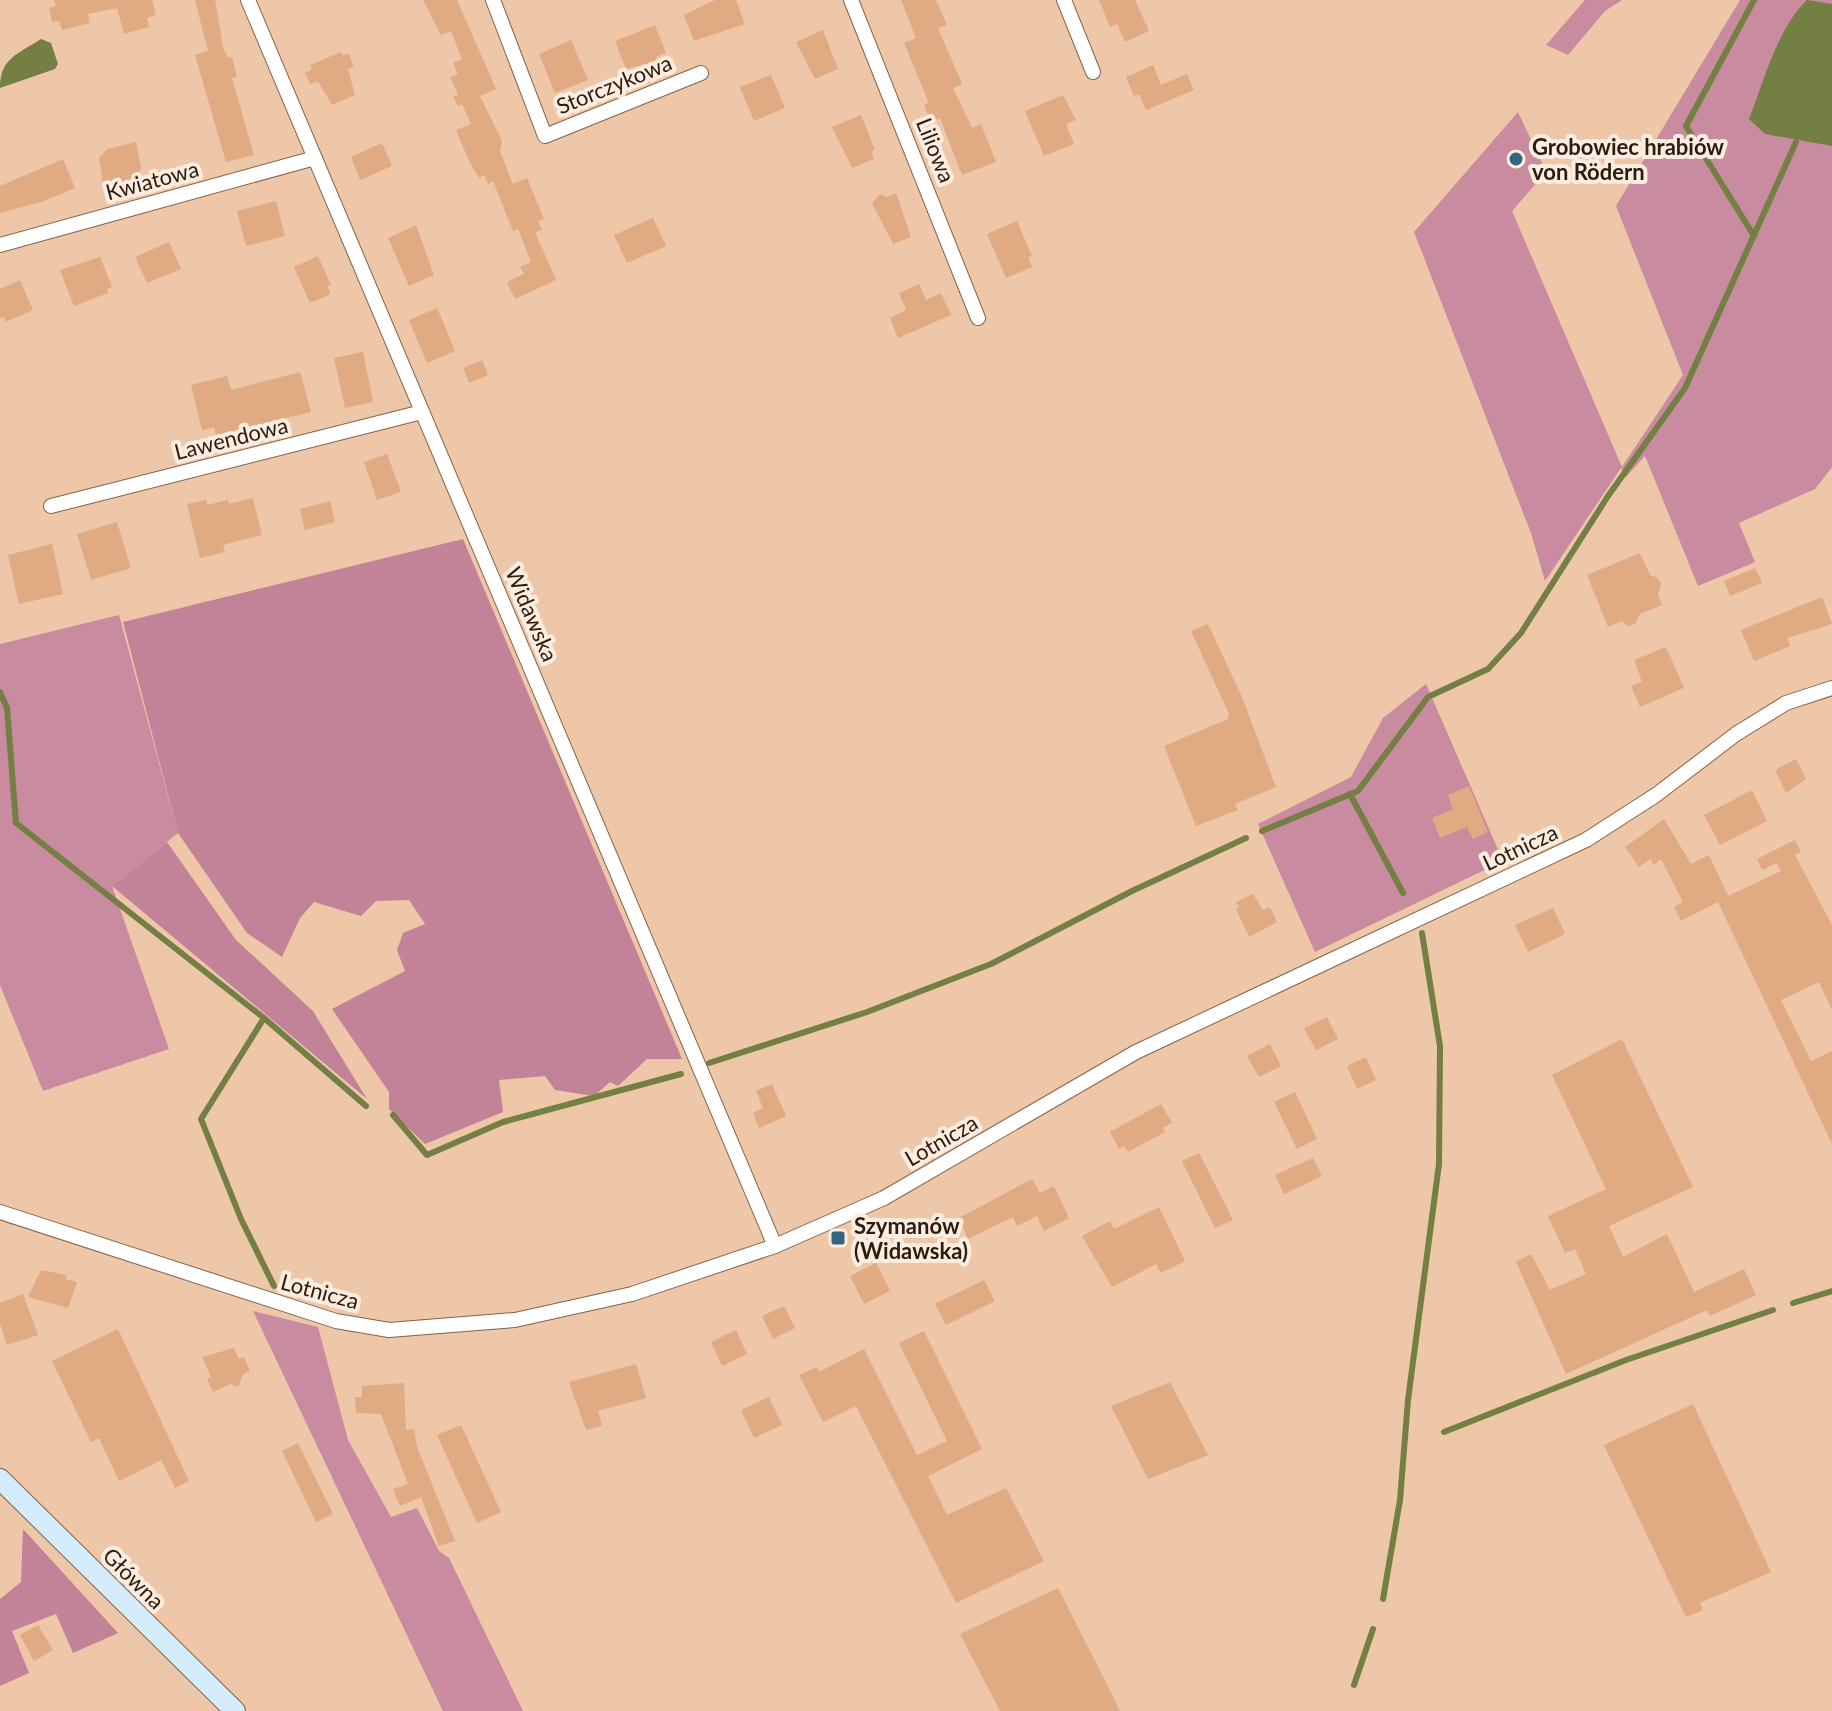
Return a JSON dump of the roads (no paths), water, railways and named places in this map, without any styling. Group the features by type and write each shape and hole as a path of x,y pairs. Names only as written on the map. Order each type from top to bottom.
{"main road":[{"name":"Główna","path":"0,1479 235,1711"}],"street":[{"name":"Widawska","path":"248,0 775,1246"},
{"name":"Storczykowa","path":"493,0 545,136 701,73"},
{"name":"Liliowa","path":"851,0 978,318"},
{"path":"1064,0 1093,72"},
{"name":"Kwiatowa","path":"0,245 315,158"},
{"name":"Lawendowa","path":"51,506 422,412"},
{"name":"Lotnicza","path":"0,1212 336,1321 389,1330 515,1320 632,1294 775,1246 884,1198 1136,1052 1586,840 1656,795 1736,734 1786,703 1832,688"}],"waterway":[{"path":"1754,0 1686,126 1754,236"},
{"path":"1262,831 1358,791 1428,697 1488,669 1521,633 1608,496 1685,388 1796,142"},
{"path":"0,692 7,708 16,823 264,1018 366,1106"},
{"path":"1350,794 1403,893"},
{"path":"709,1063 867,1012 991,964 1132,891 1246,838"},
{"path":"1383,1599 1400,1500 1408,1400 1439,1164 1440,1046 1422,933"},
{"path":"264,1018 201,1119 241,1219 274,1286"},
{"path":"393,1115 427,1155 503,1122 681,1074"},
{"path":"1793,1303 1832,1291"},
{"path":"1444,1432 1626,1360 1773,1310"},
{"path":"1354,1685 1373,1629"}],"place":[{"name":"Grobowiec hrabiów von Rödern","path":"1516,159"},
{"name":"Szymanów (Widawska)","path":"838,1238"}]}
